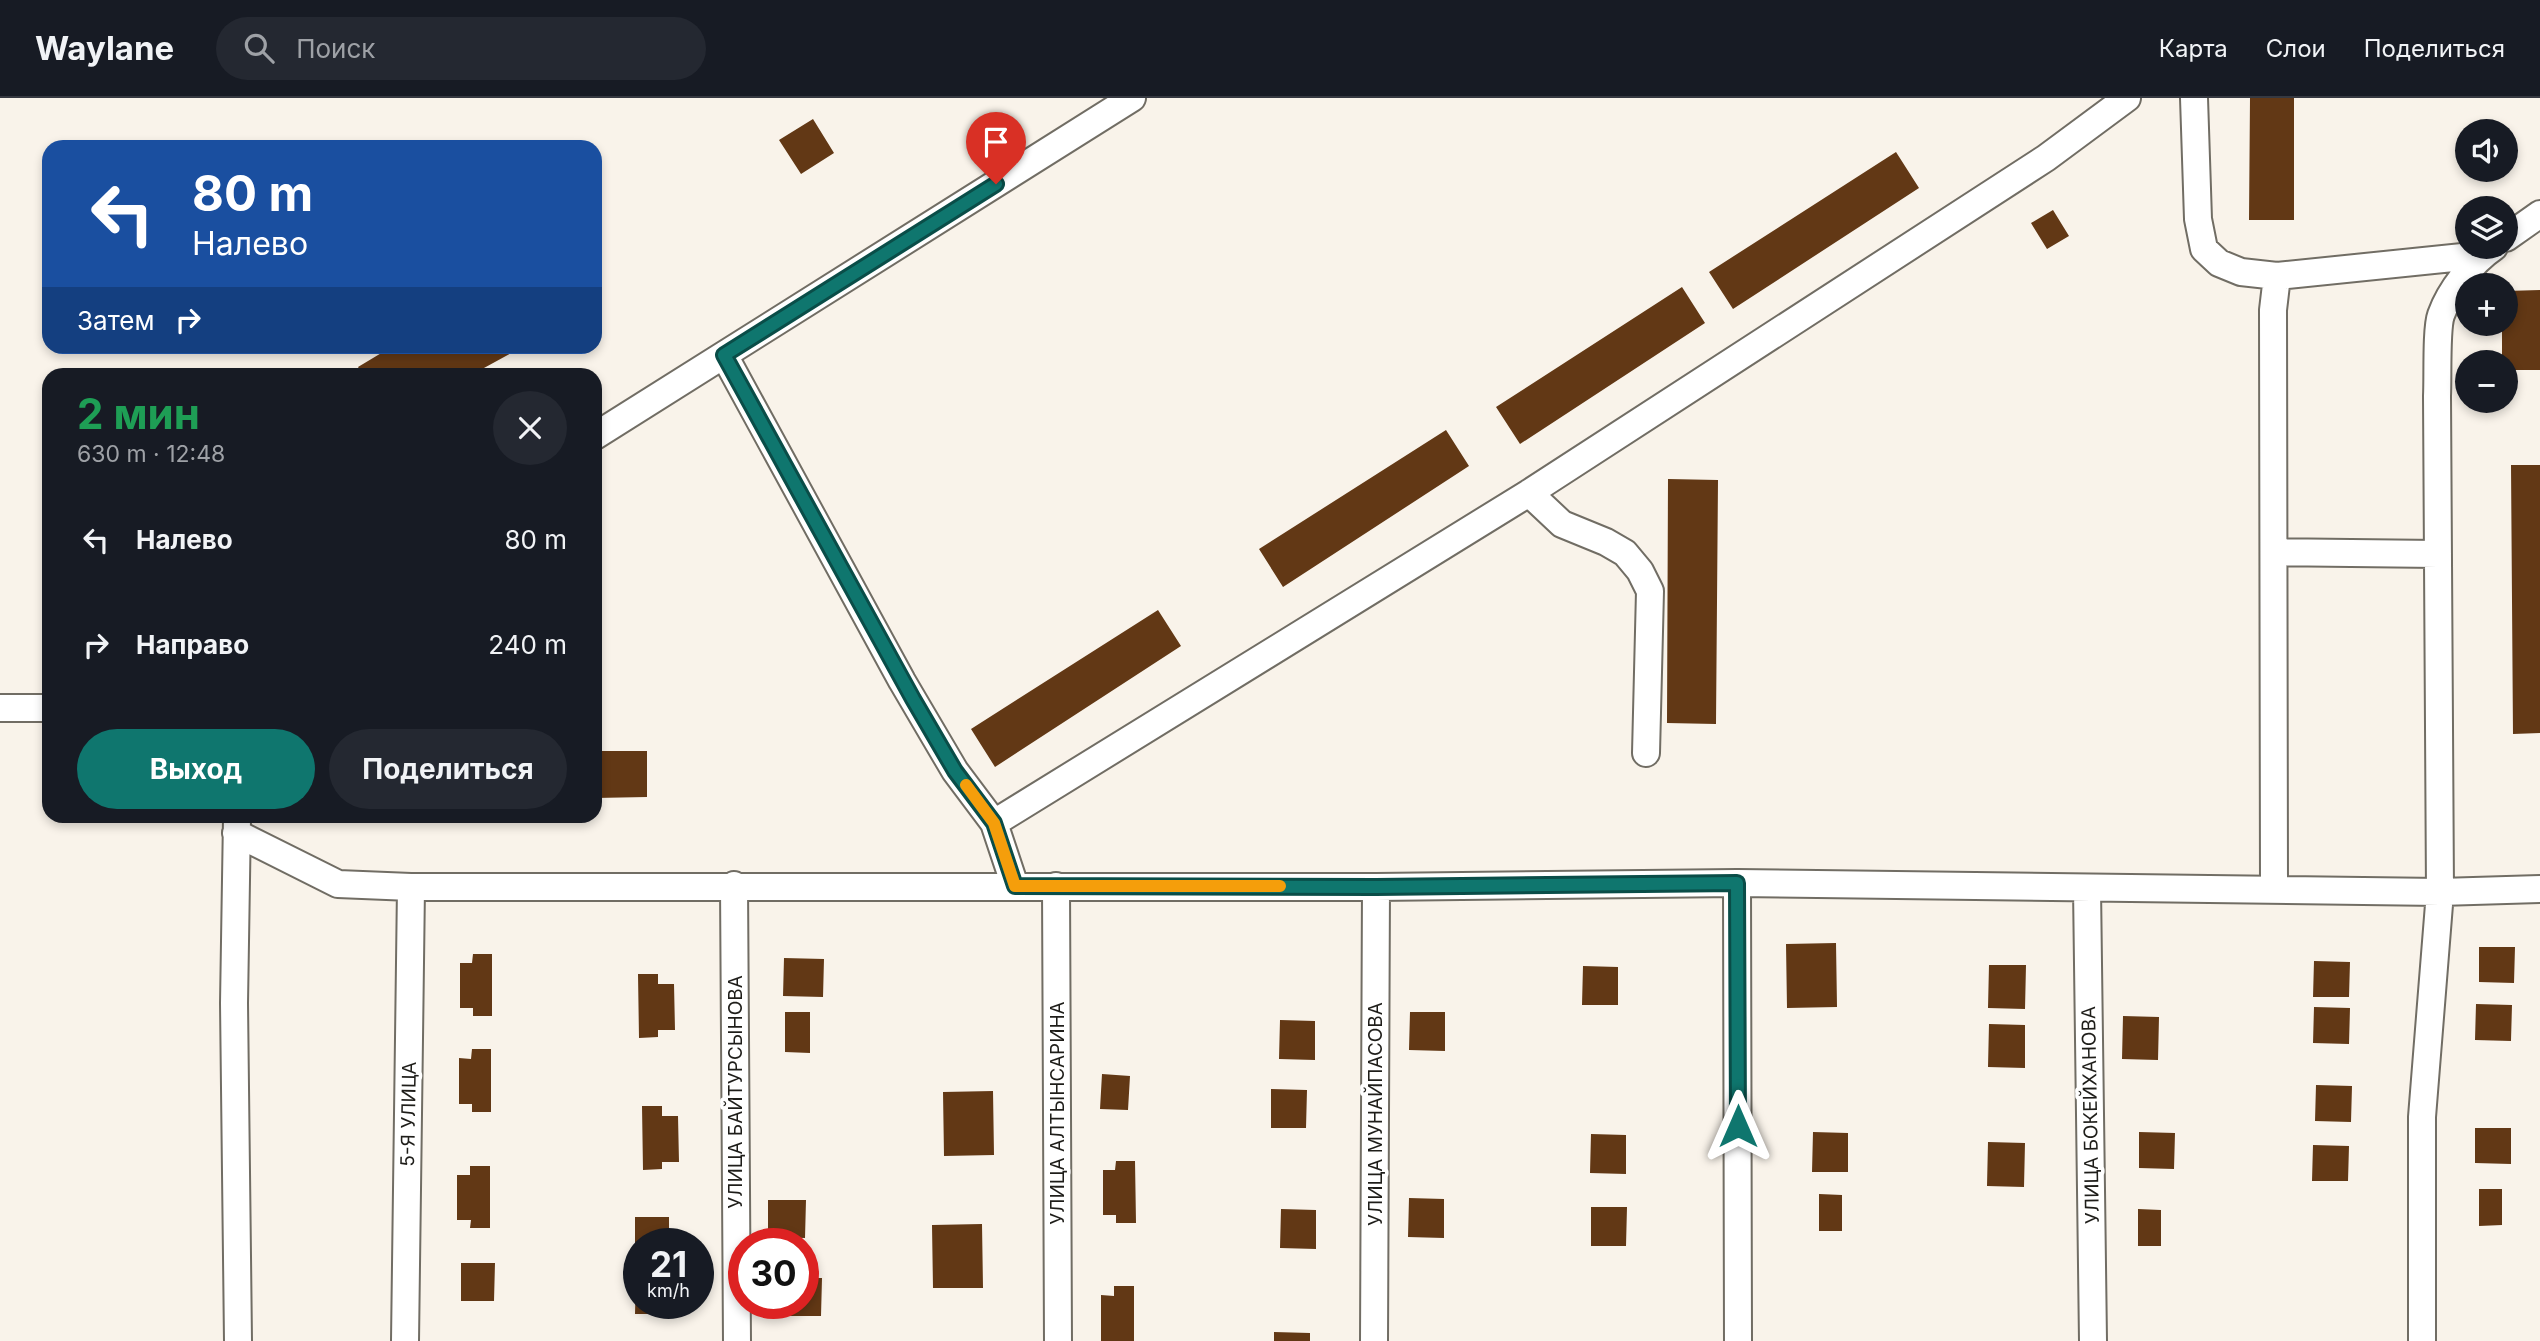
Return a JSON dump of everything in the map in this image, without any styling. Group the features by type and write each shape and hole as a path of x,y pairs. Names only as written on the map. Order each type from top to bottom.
{"street":[{"path":"602,432 1132,98"},
{"path":"994,823 1529,493 2046,158 2127,98"},
{"path":"2194,98 2198,219 2204,249 2219,263 2241,272 2277,276 2455,255"},
{"path":"2518,230 2540,214"},
{"path":"2422,1341 2422,1117 2440,892 2437,396 2440,316 2454,289 2481,259"},
{"path":"2274,890 2273,310 2277,276"},
{"path":"724,355 909,692 955,771 994,823 1015,886"},
{"path":"1529,493 1562,524 1625,553 1640,571 1650,591 1646,753"},
{"path":"2274,552 2438,554"},
{"path":"0,708 42,708"},
{"path":"238,1341 234,1003 237,824 338,884 411,887 1376,887 1737,883 2440,892 2540,889"},
{"path":"1737,883 1738,1341"},
{"name":"УЛИЦА БАЙТУРСЫНОВА","path":"734,885 737,1341"},
{"name":"УЛИЦА АЛТЫНСАРИНА","path":"1056,886 1058,1341"},
{"name":"5-Я УЛИЦА","path":"405,1341 411,887"},
{"name":"УЛИЦА МУНАЙПАСОВА","path":"1374,1341 1376,887"},
{"name":"УЛИЦА БОКЕЙХАНОВА","path":"2087,888 2093,1341"}],"building":[{"path":"2250,98 2294,98 2294,220 2249,220"},
{"path":"813,119 834,153 801,174 779,140"},
{"path":"1896,152 1919,188 1733,309 1709,272"},
{"path":"2053,210 2069,236 2047,249 2031,223"},
{"path":"1682,287 1705,323 1520,444 1496,407"},
{"path":"2540,290 2540,370 2518,370 2518,350 2502,350 2502,336 2518,336 2518,291"},
{"path":"380,354 509,354 484,368 358,367"},
{"path":"1446,430 1469,466 1283,587 1259,549"},
{"path":"2511,465 2540,465 2540,733 2513,734"},
{"path":"1668,479 1718,480 1716,724 1667,723"},
{"path":"1158,610 1181,646 995,767 971,729"},
{"path":"602,751 647,751 647,797 602,798"},
{"path":"1836,943 1837,1007 1787,1008 1786,944"},
{"path":"2479,947 2515,947 2514,983 2479,982"},
{"path":"473,954 492,954 492,1016 473,1016 473,1008 460,1008 460,963 472,963"},
{"path":"784,958 824,959 823,997 783,996"},
{"path":"2314,961 2350,962 2349,997 2313,997"},
{"path":"1989,965 2026,965 2025,1009 1988,1008"},
{"path":"1583,966 1618,967 1618,1005 1582,1005"},
{"path":"638,974 658,974 658,984 674,984 675,1030 658,1030 658,1037 639,1038"},
{"path":"2476,1004 2512,1005 2511,1041 2475,1040"},
{"path":"2314,1007 2350,1008 2349,1044 2313,1043"},
{"path":"785,1012 810,1012 810,1053 785,1052"},
{"path":"1410,1012 1445,1012 1445,1051 1409,1050"},
{"path":"2123,1016 2159,1017 2158,1060 2122,1059"},
{"path":"1280,1020 1315,1021 1315,1060 1279,1059"},
{"path":"1989,1024 2025,1025 2025,1068 1988,1067"},
{"path":"472,1049 491,1049 491,1112 472,1112 472,1104 459,1104 459,1058 471,1059"},
{"path":"1102,1074 1130,1076 1128,1110 1100,1109"},
{"path":"2316,1085 2352,1086 2351,1122 2315,1121"},
{"path":"1271,1089 1307,1090 1306,1128 1271,1128"},
{"path":"993,1091 994,1155 944,1156 943,1092"},
{"path":"642,1106 662,1106 662,1116 678,1116 679,1162 662,1162 662,1169 643,1170"},
{"path":"2475,1128 2511,1128 2511,1164 2475,1163"},
{"path":"1813,1132 1848,1133 1848,1172 1812,1172"},
{"path":"2139,1132 2175,1133 2174,1169 2139,1168"},
{"path":"1591,1134 1626,1135 1626,1174 1590,1173"},
{"path":"1988,1142 2025,1143 2024,1187 1987,1186"},
{"path":"2313,1145 2349,1146 2348,1181 2312,1181"},
{"path":"1116,1161 1135,1161 1136,1223 1116,1223 1116,1215 1103,1215 1103,1170 1115,1170"},
{"path":"470,1166 490,1166 490,1228 470,1228 471,1220 457,1220 457,1175 470,1175"},
{"path":"2479,1189 2502,1189 2502,1225 2479,1226"},
{"path":"1819,1194 1842,1195 1842,1231 1819,1231"},
{"path":"1409,1198 1444,1199 1444,1238 1408,1237"},
{"path":"768,1200 806,1200 805,1228 768,1228"},
{"path":"1591,1207 1627,1207 1626,1246 1591,1246"},
{"path":"1281,1209 1316,1210 1316,1249 1280,1248"},
{"path":"2138,1209 2161,1210 2161,1246 2138,1246"},
{"path":"635,1217 669,1217 669,1228 635,1228"},
{"path":"982,1224 983,1288 933,1288 932,1225"},
{"path":"461,1263 495,1263 494,1301 461,1301"},
{"path":"819,1278 822,1278 819,1316"},
{"path":"1114,1286 1134,1286 1134,1341 1101,1341 1101,1295 1114,1296"},
{"path":"1274,1332 1310,1333 1310,1341 1274,1341"}],"slow traffic":[{"path":"966,785 994,823 1015,886 1280,886"}],"route":[{"path":"996,184 724,355 913,699 955,771 994,823 1015,886 1376,887 1737,883 1738,1126"}]}
